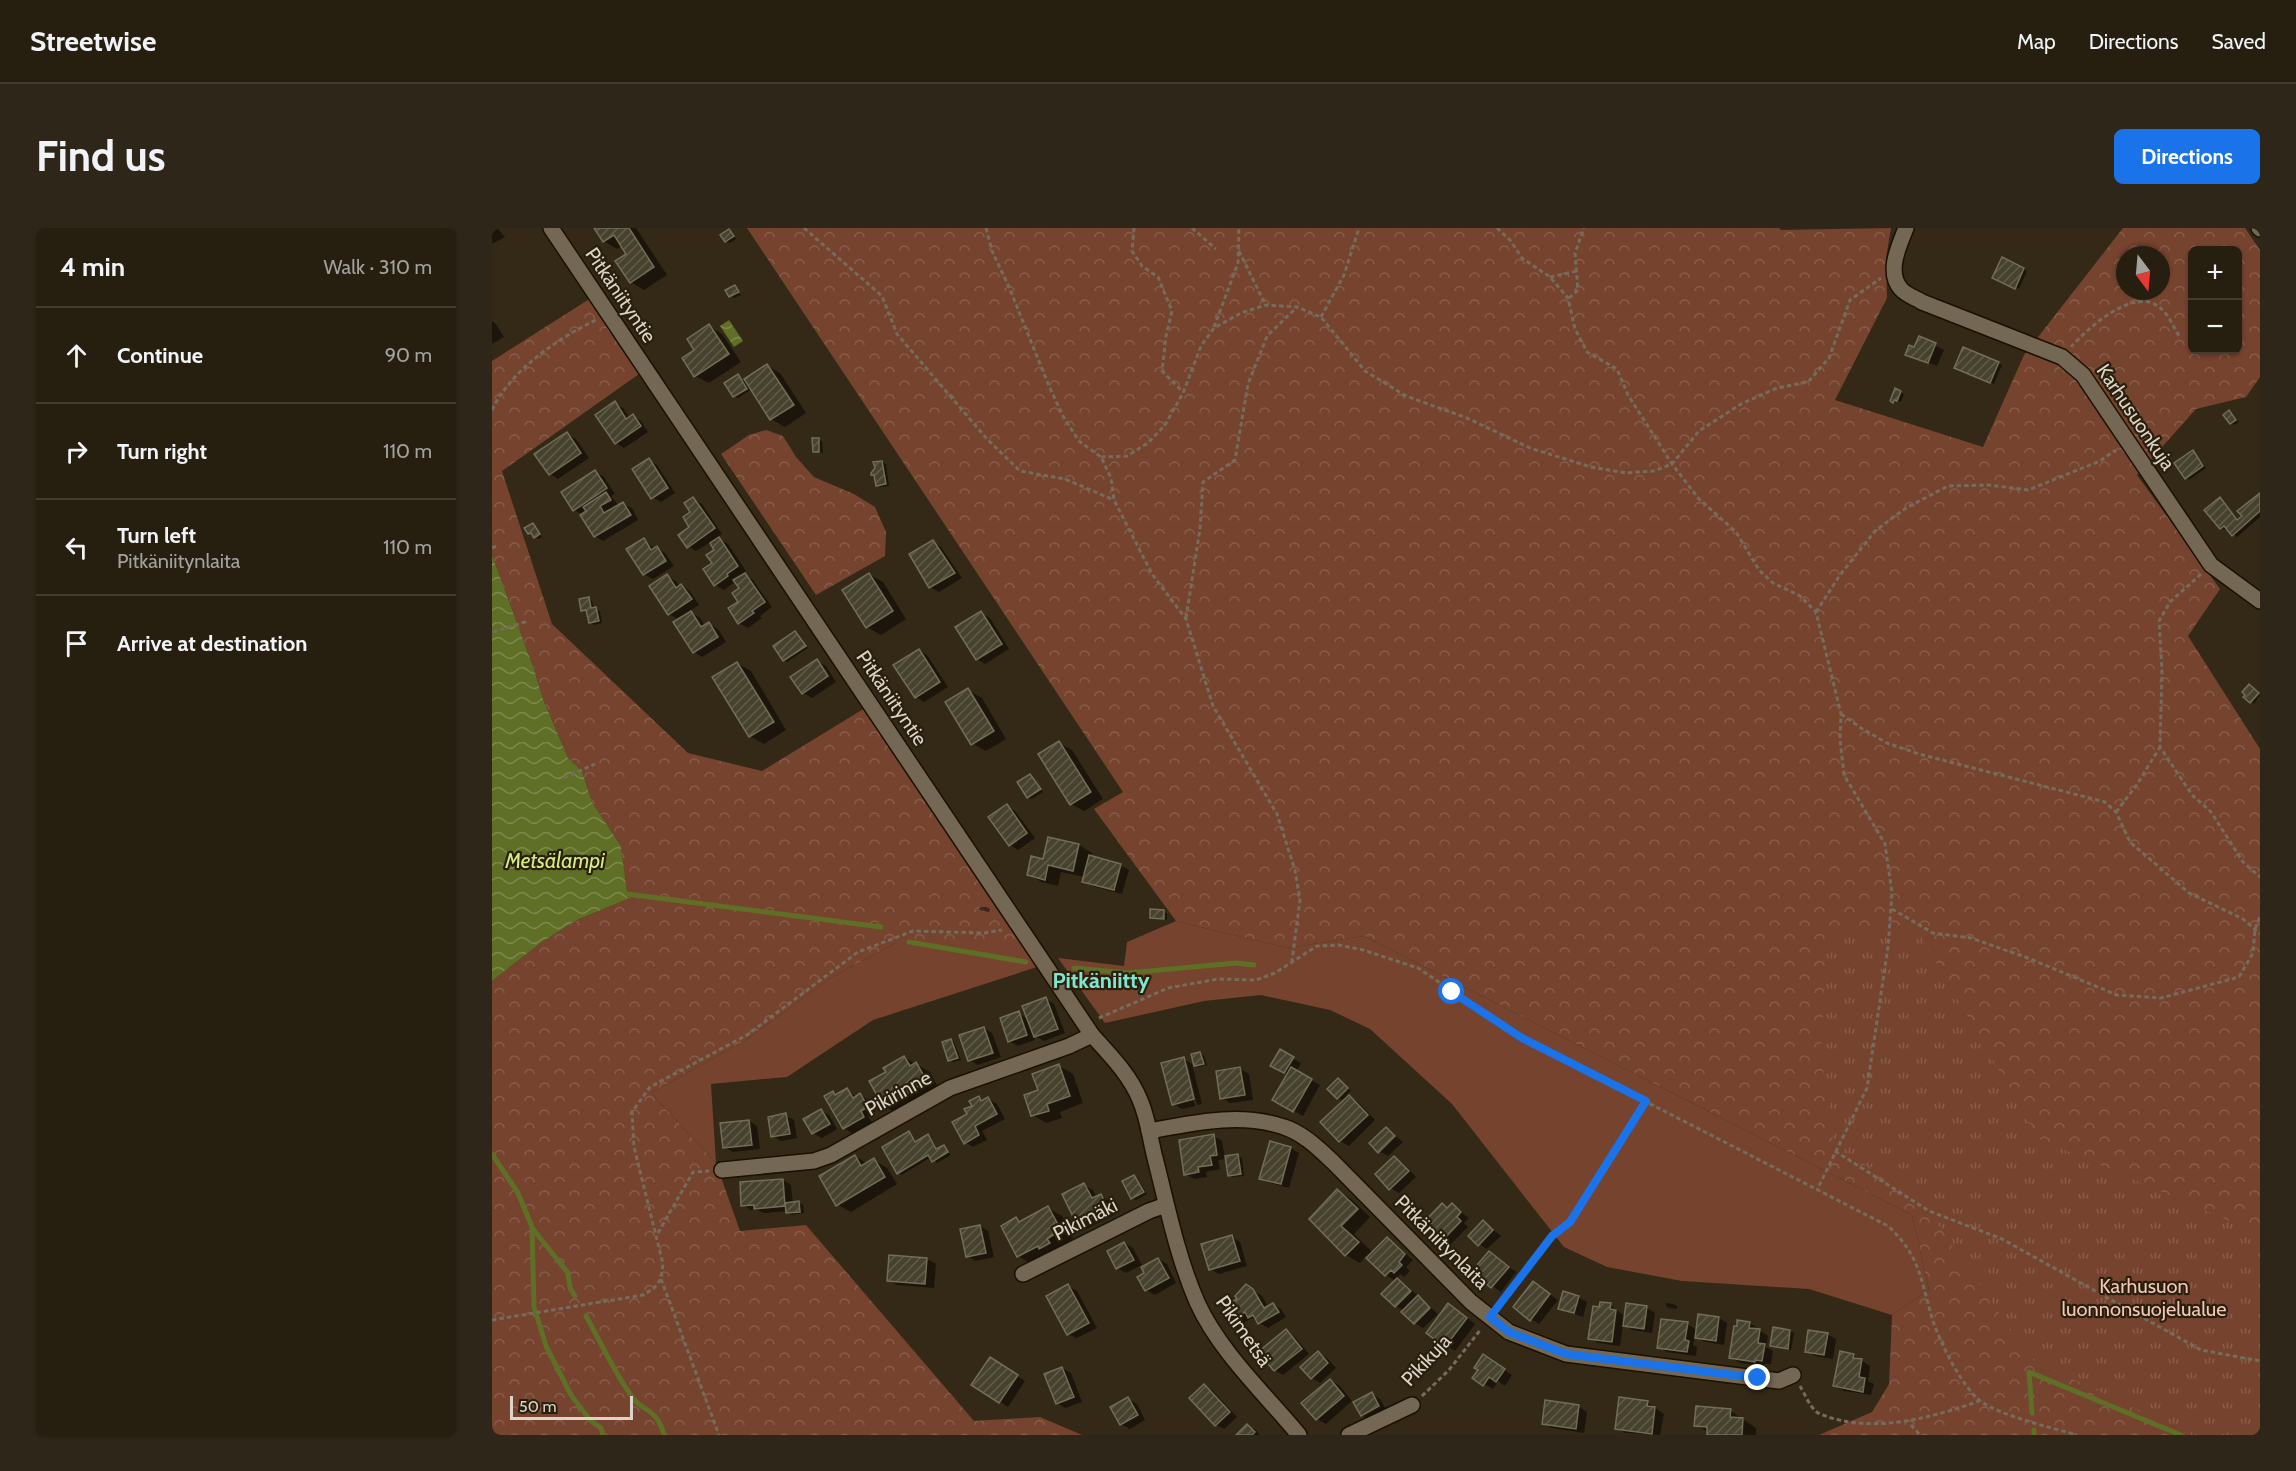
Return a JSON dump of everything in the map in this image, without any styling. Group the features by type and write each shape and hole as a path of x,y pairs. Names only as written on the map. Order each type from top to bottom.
{"street":[{"name":"Pitkäniityntie","path":"551,228 1017,924 1130,1080 1141,1101 1166,1205"},
{"path":"1895,271 1894,260 1906,228"},
{"name":"Karhusuonkuja","path":"1895,271 1896,280 1902,291 1922,302 2062,357 2083,375 2211,565 2260,601"},
{"name":"Pikirinne","path":"722,1170 814,1161 831,1155 950,1088 1069,1046 1096,1031"},
{"name":"Pitkäniitynlaita","path":"1149,1131 1219,1120 1256,1120 1286,1127 1310,1142 1333,1162 1471,1302 1509,1332 1566,1354 1779,1381 1793,1375"},
{"name":"Pikimäki","path":"1023,1274 1134,1218 1166,1205"},
{"name":"Pikimetsä","path":"1166,1205 1188,1278 1198,1303 1212,1328 1299,1435"},
{"name":"Pikikuja","path":"1349,1435 1412,1405"}],"path":[{"path":"804,228 882,296 897,334 987,439 1020,471 1065,479 1114,500"},
{"path":"986,228 992,251 1010,287 1048,386 1079,441 1101,457 1111,478 1114,500 1152,574 1186,619 1214,706 1276,814 1295,870 1300,900 1292,961"},
{"path":"1134,228 1132,251 1142,266 1158,277 1172,311 1166,336 1162,371 1183,393"},
{"path":"1192,228 1216,249"},
{"path":"1101,457 1126,456 1148,443 1165,425 1183,393 1201,346 1214,328 1238,263 1239,228"},
{"path":"1321,317 1344,275 1359,228"},
{"path":"1497,228 1510,240 1522,258 1550,277 1568,298 1575,329 1587,352 1617,369 1628,395 1672,464 1698,499 1736,532 1759,570 1773,584 1800,596 1816,612 1840,714 1844,775 1885,844 1892,893 1888,947 1866,1088 1817,1190"},
{"path":"1568,298 1578,290 1575,253 1584,228"},
{"path":"1238,249 1266,305"},
{"path":"1550,277 1577,271"},
{"path":"1214,328 1241,313 1266,305 1297,307 1321,317 1365,371 1406,396 1467,418 1530,448 1591,467 1626,472 1654,471 1672,464 1699,431 1741,404 1777,388 1808,382 1830,358 1850,300 1895,271"},
{"path":"2062,357 2089,329 2122,306 2138,301 2156,304 2165,313 2179,336"},
{"path":"1186,619 1200,529 1203,482 1235,460 1248,384 1267,336 1297,307"},
{"path":"492,410 497,399 522,369 578,329 609,314"},
{"path":"1816,612 1840,575 1875,531 1906,508 1948,486 1989,485 2028,490 2100,461 2128,442"},
{"path":"492,548 499,545"},
{"path":"2116,812 2136,786 2160,747 2162,670 2159,621 2170,602 2211,565"},
{"path":"494,632 528,621"},
{"path":"1840,714 1887,743 1919,754 2105,802 2116,812 2130,842 2189,893 2243,920 2260,934"},
{"path":"2160,747 2192,795 2211,812 2243,862 2260,877"},
{"path":"564,778 595,764"},
{"path":"1891,908 1933,933 1971,938 2028,958 2116,995 2161,998 2239,977 2253,953 2254,930 2260,916"},
{"path":"492,1320 644,1294 654,1288 660,1279 663,1264 634,1147 632,1112 650,1087 747,1035 858,952 913,931 984,933 1010,928 1017,924"},
{"path":"1096,1031 1095,1020 1168,988 1218,978 1256,980 1275,973 1317,946 1339,945 1363,950 1418,968 1522,1038 1888,1226 1913,1254 1935,1324 1967,1387 1979,1401 1999,1411 2077,1435"},
{"name":"Pikikuja","path":"1412,1405 1434,1387 1449,1370 1552,1236 1570,1222 1646,1101"},
{"path":"1836,1151 1929,1212 2002,1239 2201,1350 2260,1361"},
{"path":"657,1235 693,1172 722,1170"},
{"path":"660,1279 719,1435"},
{"path":"1793,1375 1816,1413 1848,1427 1868,1429"},
{"path":"1889,1428 1911,1425 1979,1401"},
{"path":"1911,1425 1920,1435"}],"green space":[{"path":"747,228 1779,228 1781,230 1891,228 1886,258 1887,298 1835,400 1983,447 2024,355 2123,228 2245,228 2260,250 2260,377 2246,397 2196,409 2137,475 2220,589 2188,636 2260,749 2260,1435 1819,1435 1872,1412 1889,1384 1892,1315 1929,1290 1912,1215 1364,936 1287,948 1176,921 1094,809 1123,792"},
{"path":"591,298 639,374 502,471 552,624 688,753 762,771 865,708 1021,943 896,943 832,977 746,1040 651,1093 716,1163 740,1231 806,1225 974,1421 1040,1417 1082,1435 492,1435 492,981 542,942 577,920 628,899 621,846 592,802 582,771 568,758 543,699 492,555 492,361"},
{"path":"766,430 783,436 796,457 814,477 854,494 875,507 886,532 885,556 816,595 721,454 749,435"},
{"path":"1176,921 1287,948 1364,936 1912,1215 1929,1290 1892,1315 1809,1289 1682,1281 1607,1267 1564,1247 1452,1104 1370,1029 1330,1010 1261,995 1204,1001 1105,1023 1058,958 1124,966 1127,942"},
{"name":"Karhusuon luonnonsuojelualue","path":"1890,929 1920,935 2039,1139 2260,1234 2260,1435 2191,1435 2031,1359 1910,1184 1835,1151 1821,1055 1827,931"},
{"path":"896,943 1021,943 1037,967 873,1020 787,1077 711,1084 716,1163 651,1093 746,1040 832,977"}],"water":[{"path":"729,320 743,341 734,347 720,326"},
{"name":"Metsälampi","path":"492,555 543,699 568,758 582,771 592,802 621,846 628,899 577,920 542,942 492,981"}],"building":[{"path":"594,228 629,228 654,267 630,283 615,261 626,254 614,235 603,242"},
{"path":"729,229 734,236 725,242 720,235"},
{"path":"2002,257 2024,268 2015,289 1992,278"},
{"path":"735,285 739,292 729,297 725,290"},
{"path":"709,324 729,354 694,377 682,358 694,350 687,339"},
{"path":"1919,336 1936,343 1928,363 1905,355 1909,345 1914,347"},
{"path":"1963,347 1999,362 1990,383 1954,368"},
{"path":"767,364 794,405 770,420 744,379"},
{"path":"738,374 747,389 733,397 724,383"},
{"path":"1895,388 1901,391 1897,401 1894,400 1893,403 1890,401"},
{"path":"615,401 626,419 633,414 641,426 615,444 595,415"},
{"path":"2229,410 2236,420 2230,424 2223,415"},
{"path":"567,432 581,453 549,475 534,454"},
{"path":"812,438 819,438 819,452 813,452"},
{"path":"2193,450 2203,466 2185,479 2174,463"},
{"path":"649,458 668,488 651,499 632,469"},
{"path":"882,461 886,484 876,486 874,475 871,475 875,468 873,462"},
{"path":"595,470 607,488 573,511 561,492"},
{"path":"606,492 611,500 600,506 604,513 623,502 631,515 594,537 580,515 586,511 583,507"},
{"path":"2260,493 2260,511 2232,536 2224,526 2220,529 2204,510 2220,497 2237,520 2242,516 2237,511"},
{"path":"693,497 715,528 687,548 678,535 689,527 683,517 690,512 684,503"},
{"path":"533,523 540,534 534,538 524,528"},
{"path":"719,537 738,566 714,586 703,569 712,563 706,555 714,550 710,543"},
{"path":"644,538 651,550 657,546 666,561 643,575 626,549"},
{"path":"933,540 955,573 929,588 909,554"},
{"path":"745,573 765,602 738,624 728,608 738,602 732,593 739,588 733,580"},
{"path":"869,573 893,611 866,628 842,590"},
{"path":"667,574 676,588 681,584 692,599 668,615 649,586"},
{"path":"589,597 591,608 596,607 599,621 589,623 586,610 581,611 579,599"},
{"path":"691,611 701,627 709,622 718,637 693,653 673,622"},
{"path":"981,611 1002,644 976,660 955,627"},
{"path":"795,631 806,646 783,661 773,646"},
{"path":"919,649 940,682 915,698 893,665"},
{"path":"817,659 828,676 802,694 790,677"},
{"path":"737,662 774,722 749,737 712,677"},
{"path":"2249,684 2259,693 2250,703 2243,697 2245,695 2242,692"},
{"path":"968,688 994,731 971,745 945,702"},
{"path":"1059,741 1091,792 1070,805 1038,754"},
{"path":"1030,774 1041,789 1027,798 1017,782"},
{"path":"1007,804 1027,833 1009,846 988,817"},
{"path":"1048,837 1079,844 1073,871 1048,865 1045,880 1027,875 1031,856 1043,859"},
{"path":"1089,855 1121,864 1114,890 1082,882"},
{"path":"1150,909 1164,910 1164,919 1150,918"},
{"path":"1046,997 1058,1029 1034,1037 1022,1006"},
{"path":"1019,1011 1027,1035 1008,1042 1000,1018"},
{"path":"984,1027 993,1053 968,1061 959,1035"},
{"path":"951,1039 958,1058 948,1061 942,1042"},
{"path":"1280,1049 1294,1057 1284,1073 1270,1066"},
{"path":"1200,1052 1204,1064 1194,1066 1191,1054"},
{"path":"904,1056 910,1066 916,1062 927,1081 884,1108 869,1081 886,1072 883,1068"},
{"path":"1184,1057 1194,1099 1172,1105 1161,1063"},
{"path":"1059,1064 1070,1096 1047,1104 1049,1111 1031,1116 1024,1095 1038,1090 1032,1074"},
{"path":"1240,1067 1245,1095 1220,1099 1216,1071"},
{"path":"1291,1067 1312,1079 1293,1112 1272,1100"},
{"path":"1338,1078 1348,1088 1337,1099 1327,1089"},
{"path":"847,1088 853,1098 860,1093 868,1107 861,1111 864,1117 843,1129 824,1096 833,1091 835,1095"},
{"path":"1349,1095 1368,1115 1339,1142 1320,1122"},
{"path":"979,1096 981,1101 988,1097 997,1114 975,1126 979,1135 964,1144 952,1122 967,1114 964,1109 972,1106 969,1101"},
{"path":"821,1109 830,1124 812,1134 803,1119"},
{"path":"786,1113 790,1134 771,1137 768,1117"},
{"path":"749,1120 752,1145 723,1148 720,1123"},
{"path":"1386,1127 1395,1136 1378,1153 1369,1143"},
{"path":"909,1131 915,1142 928,1134 936,1149 944,1145 948,1152 932,1162 928,1155 897,1174 882,1147"},
{"path":"1214,1134 1217,1155 1210,1156 1212,1165 1198,1167 1199,1172 1184,1175 1179,1140"},
{"path":"1270,1141 1291,1147 1281,1184 1259,1179"},
{"path":"1238,1154 1241,1174 1228,1176 1225,1156"},
{"path":"855,1155 861,1166 874,1158 885,1177 836,1206 819,1176"},
{"path":"1394,1156 1409,1171 1389,1190 1375,1174"},
{"path":"1134,1175 1144,1192 1131,1199 1122,1181"},
{"path":"783,1179 785,1206 754,1209 754,1205 741,1206 740,1182"},
{"path":"1084,1183 1092,1198 1101,1194 1108,1209 1077,1225 1062,1194"},
{"path":"1337,1189 1358,1209 1341,1226 1359,1242 1345,1256 1309,1219"},
{"path":"799,1201 800,1212 786,1213 785,1203"},
{"path":"1442,1203 1447,1208 1452,1203 1461,1212 1457,1217 1461,1221 1442,1241 1423,1223"},
{"path":"1048,1206 1061,1230 1047,1239 1050,1243 1039,1249 1038,1246 1017,1257 1001,1226 1016,1217 1019,1222"},
{"path":"1483,1220 1493,1230 1478,1246 1468,1236"},
{"path":"980,1225 986,1253 966,1257 960,1229"},
{"path":"1232,1235 1240,1261 1209,1270 1201,1244"},
{"path":"1387,1237 1405,1254 1399,1262 1402,1265 1394,1273 1391,1270 1385,1276 1366,1258"},
{"path":"1124,1242 1134,1260 1116,1269 1107,1251"},
{"path":"1489,1251 1509,1267 1491,1288 1471,1272"},
{"path":"889,1255 927,1258 925,1284 887,1281"},
{"path":"1158,1258 1169,1278 1145,1291 1137,1277 1144,1273 1141,1267"},
{"path":"1397,1278 1411,1291 1395,1307 1381,1294"},
{"path":"1533,1281 1550,1294 1530,1321 1513,1307"},
{"path":"1068,1284 1089,1323 1067,1335 1046,1296"},
{"path":"1246,1284 1253,1289 1264,1308 1273,1303 1279,1312 1258,1324 1253,1315 1248,1318 1245,1312 1233,1319 1225,1305 1237,1299 1235,1296"},
{"path":"1563,1291 1579,1296 1574,1313 1558,1309"},
{"path":"1418,1295 1430,1308 1414,1324 1401,1312"},
{"path":"1600,1302 1611,1303 1610,1309 1616,1310 1612,1342 1588,1339 1593,1306 1599,1307"},
{"path":"1448,1303 1467,1318 1445,1347 1426,1333"},
{"path":"1626,1303 1647,1306 1644,1329 1623,1326"},
{"path":"1698,1314 1719,1317 1716,1341 1695,1338"},
{"path":"1661,1319 1688,1322 1685,1340 1689,1341 1687,1352 1657,1348"},
{"path":"1737,1320 1750,1322 1749,1328 1760,1329 1758,1343 1765,1344 1762,1361 1729,1358"},
{"path":"1773,1327 1790,1330 1788,1349 1770,1346"},
{"path":"1286,1329 1302,1349 1274,1371 1258,1352"},
{"path":"1808,1330 1828,1333 1824,1355 1805,1352"},
{"path":"1318,1351 1328,1363 1311,1379 1300,1367"},
{"path":"1840,1351 1854,1354 1853,1358 1862,1359 1859,1377 1865,1378 1863,1392 1833,1386"},
{"path":"1483,1354 1505,1369 1496,1382 1489,1377 1483,1386 1472,1378 1478,1370 1474,1368"},
{"path":"990,1357 1018,1375 999,1403 971,1385"},
{"path":"1062,1367 1074,1397 1056,1404 1044,1374"},
{"path":"1330,1379 1344,1396 1316,1420 1301,1403"},
{"path":"1204,1384 1230,1412 1215,1426 1189,1398"},
{"path":"1372,1392 1379,1406 1361,1416 1353,1402"},
{"path":"1128,1397 1138,1415 1120,1425 1110,1407"},
{"path":"1619,1397 1648,1401 1647,1406 1655,1407 1652,1434 1615,1429"},
{"path":"1545,1400 1579,1405 1576,1429 1542,1424"},
{"path":"1696,1406 1731,1409 1730,1417 1743,1418 1742,1435 1707,1435 1707,1427 1694,1426"},
{"path":"1247,1424 1255,1432 1252,1435 1236,1435"}],"waterway":[{"path":"627,894 881,927"},
{"path":"909,942 1026,962"},
{"path":"1074,968 1128,973 1236,963 1254,965"},
{"path":"492,1154 518,1193 532,1227 534,1307 546,1346 571,1395 590,1420 601,1428 603,1435"},
{"path":"533,1229 568,1273 570,1288 575,1296"},
{"path":"586,1316 625,1387 637,1402 654,1415 664,1435"},
{"path":"2032,1413 2029,1372 2181,1435"},
{"path":"2034,1430 2034,1435"}],"district":[{"name":"Pitkäniitty","path":"1101,980"}],"route":[{"path":"1452,992 1522,1038 1646,1101 1570,1222 1552,1236 1490,1317 1509,1332 1566,1354 1758,1378"}]}
